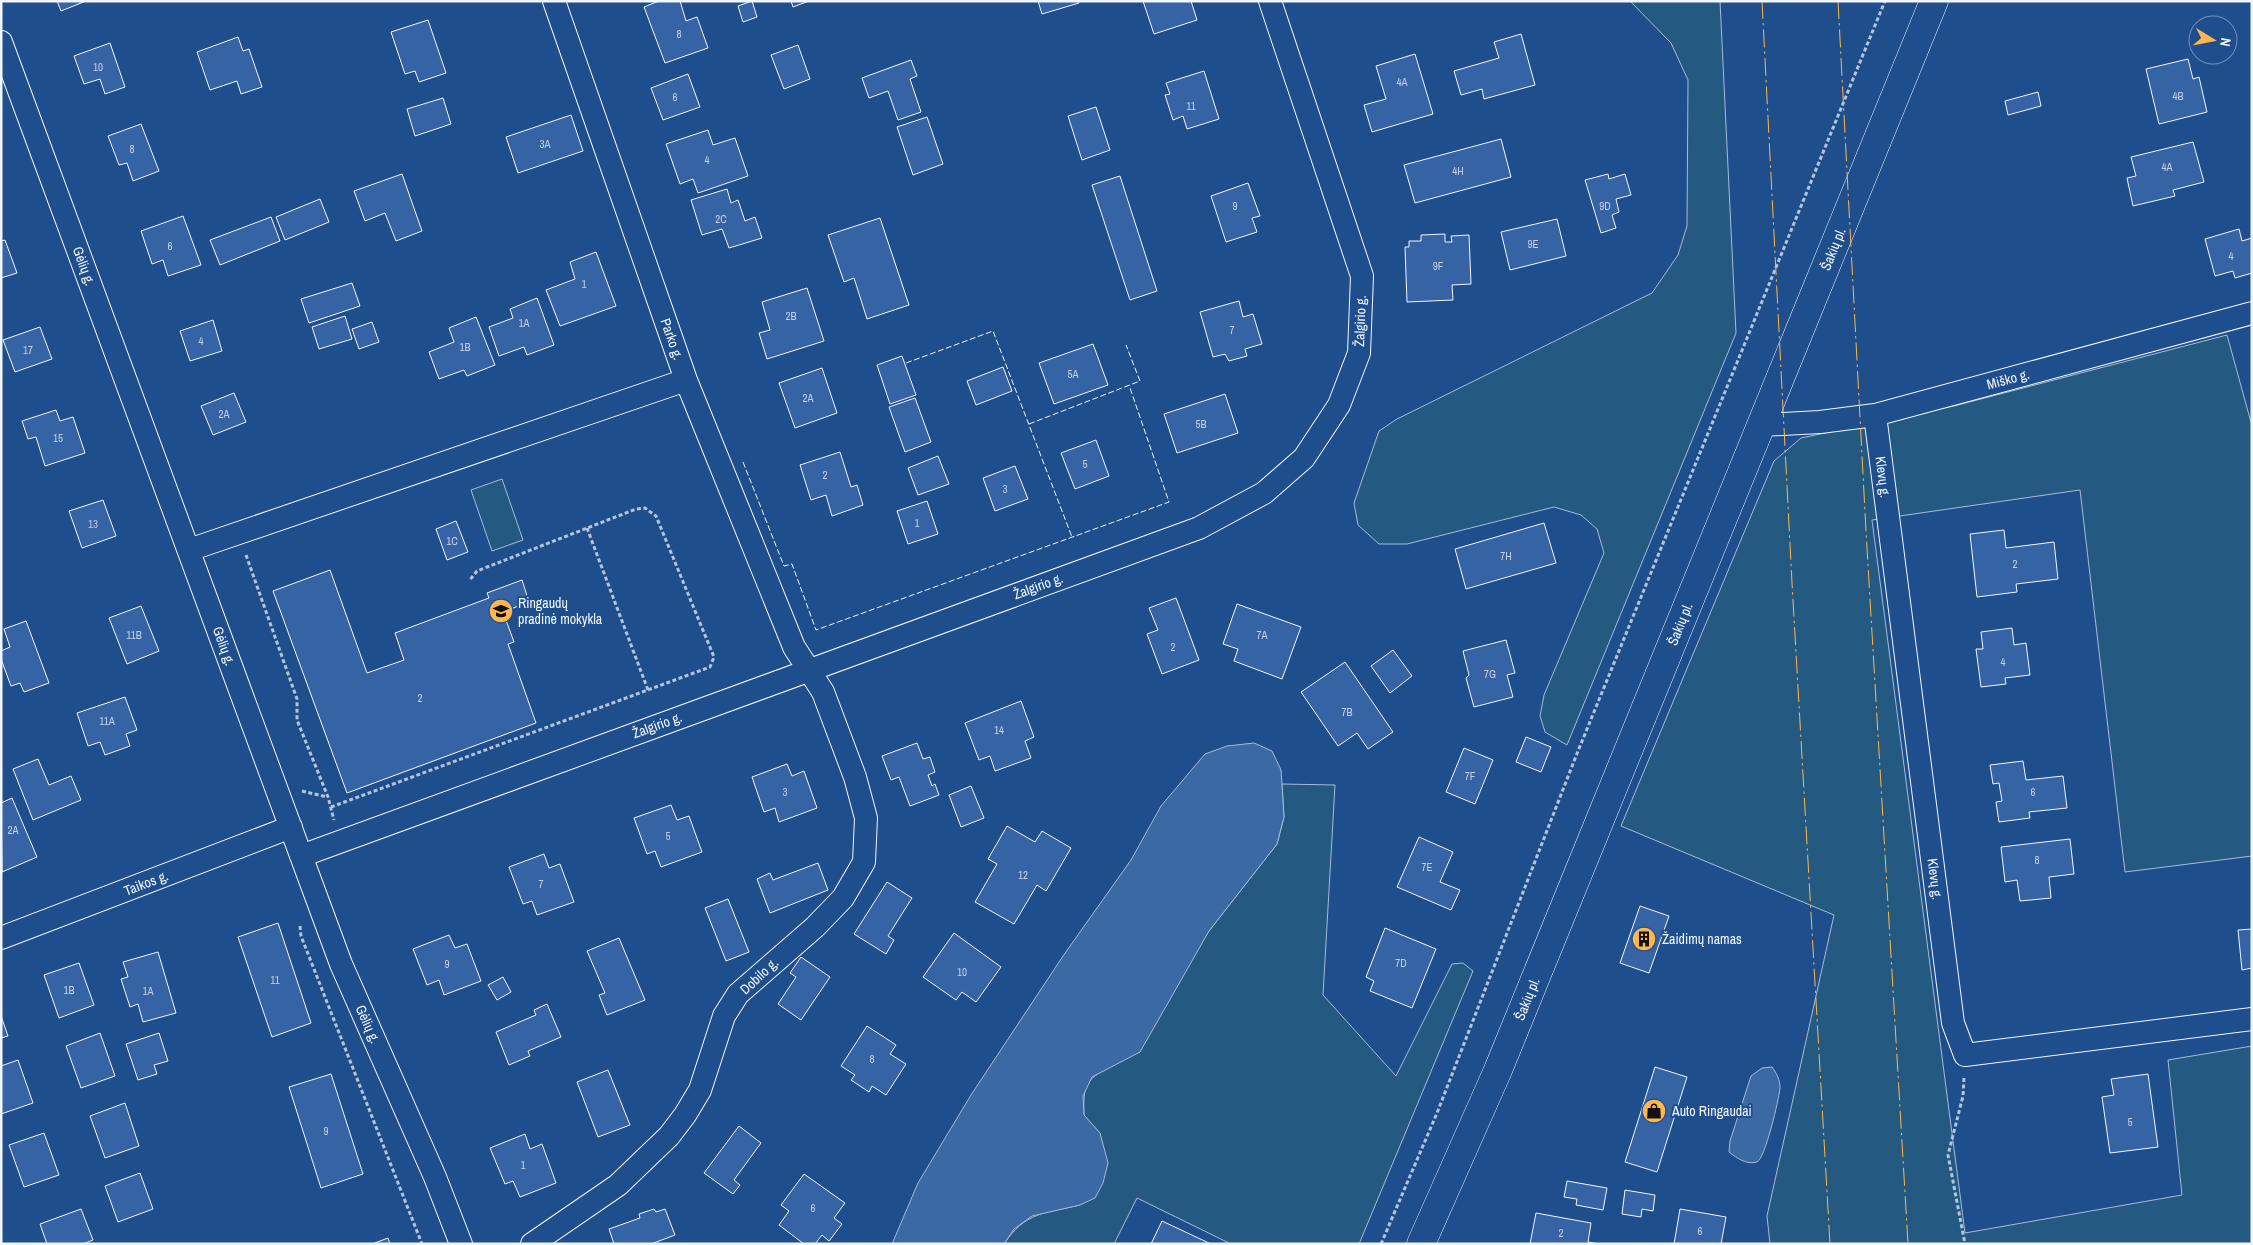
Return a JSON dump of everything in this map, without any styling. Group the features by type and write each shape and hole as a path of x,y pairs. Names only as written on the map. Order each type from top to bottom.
{"main road":[{"name":"Šakių pl.","path":"1421,1244 1498,1070 1934,1"}],"street":[{"name":"Parko g.","path":"554,1 686,380 794,647 808,670"},
{"name":"Žalgirio g.","path":"301,856 1199,528 1264,493 1304,458 1339,405 1359,352 1362,276 1270,1"},
{"name":"Gėlių g.","path":"1,42 341,964 435,1177 461,1244"},
{"name":"Miško g.","path":"1762,425 1820,422 1875,415 2252,313"},
{"path":"189,550 686,380"},
{"name":"Klevų g.","path":"1875,415 1953,1024 1965,1055"},
{"name":"Dobilo g.","path":"532,1244 618,1185 669,1136 685,1115 700,1090 724,1016 738,994 815,927 843,898 864,862 866,818 855,777 823,692 808,670"},
{"name":"Taikos g.","path":"1,938 290,827"},
{"path":"1965,1055 2252,1019"}],"path":[{"path":"1381,1244 1437,1113 1578,751 1885,1"},
{"path":"331,807 710,667 714,657 656,516 645,508 636,508 477,571 469,581"},
{"path":"587,528 648,690"},
{"path":"238,533 297,699 297,720 331,807 338,842"},
{"path":"299,918 301,936 422,1244"},
{"path":"1965,1055 1963,1096 1948,1155 1965,1244"}],"shaded area":[{"path":"1630,1 1720,1 1736,333 1567,745 1545,732 1540,716 1544,695 1604,553 1597,529 1581,515 1554,507 1407,544 1379,544 1358,525 1354,503 1379,431 1397,419 1652,293 1678,255 1687,226 1688,80 1671,43"},
{"path":"2227,335 2252,426 2252,856 2125,872 2080,490 1872,520 1965,1233 2182,1195 2168,1060 2252,1046 2252,1244 1770,1244 1767,1216 1834,915 1621,826 1774,461 1801,438 1954,406"},
{"path":"502,479 523,540 492,551 471,490"},
{"path":"1254,743 1272,751 1281,770 1284,817 1277,844 1209,931 1140,1052 1092,1077 1083,1096 1084,1115 1100,1133 1108,1163 1103,1183 1095,1198 1080,1205 1032,1216 1014,1229 1004,1244 892,1244 918,1183 971,1095 1063,956 1131,860 1161,806 1205,754 1227,746"},
{"path":"1282,784 1335,785 1323,995 1396,1076 1452,964 1463,963 1473,971 1359,1244 1231,1244 1137,1198 1114,1244 1004,1244 1012,1233 1028,1220 1046,1212 1080,1205 1100,1133 1084,1116 1084,1097 1087,1085 1096,1075 1111,1066 1209,931 1277,844 1284,817"},
{"path":"1772,1067 1778,1077 1780,1088 1771,1128 1764,1151 1757,1162 1745,1162 1729,1152 1730,1141 1751,1076 1762,1068"}],"building":[{"path":"57,1 86,1 61,11"},
{"path":"659,1 680,1 686,21 697,17 708,48 665,63 644,7"},
{"path":"752,1 757,17 743,22 738,6"},
{"path":"791,1 809,1 793,7"},
{"path":"1038,1 1078,1 1079,3 1042,14"},
{"path":"1143,1 1191,1 1197,20 1154,34"},
{"path":"428,20 446,73 419,82 415,71 405,74 391,32"},
{"path":"1521,34 1535,85 1484,99 1482,89 1461,95 1454,71 1499,58 1494,42"},
{"path":"238,37 243,51 249,49 262,87 241,94 237,81 210,90 197,52"},
{"path":"110,43 125,87 105,94 100,79 84,84 74,56"},
{"path":"798,45 810,79 784,89 771,55"},
{"path":"1415,54 1433,114 1372,132 1364,105 1386,99 1376,66"},
{"path":"2188,59 2193,79 2199,77 2207,112 2159,124 2146,69"},
{"path":"911,60 917,76 910,79 921,112 898,120 888,91 869,98 862,78"},
{"path":"1204,71 1219,119 1187,129 1183,116 1173,120 1165,95 1170,94 1166,83"},
{"path":"688,74 700,107 663,120 651,88"},
{"path":"2038,92 2041,106 2008,115 2005,101"},
{"path":"443,98 451,124 415,136 407,109"},
{"path":"1096,107 1110,150 1082,160 1068,116"},
{"path":"571,115 583,151 518,173 506,137"},
{"path":"927,117 943,164 913,175 897,127"},
{"path":"141,124 159,171 133,181 127,163 119,165 108,136"},
{"path":"708,130 713,145 735,138 748,176 698,193 693,179 680,184 666,144"},
{"path":"1501,139 1511,177 1415,203 1404,165"},
{"path":"2193,142 2204,182 2173,190 2175,196 2133,206 2127,178 2136,176 2131,157"},
{"path":"402,174 422,231 396,241 385,213 365,221 354,191"},
{"path":"1608,174 1609,179 1625,174 1631,195 1616,199 1619,212 1612,215 1616,228 1601,233 1585,180"},
{"path":"1120,176 1157,291 1130,300 1092,185"},
{"path":"1248,183 1260,216 1252,218 1257,232 1226,242 1211,196"},
{"path":"727,189 731,203 738,200 745,221 755,217 762,238 729,248 722,229 702,235 691,200"},
{"path":"320,199 329,222 285,240 276,217"},
{"path":"183,216 201,265 168,276 163,260 152,264 141,231"},
{"path":"271,217 280,241 220,265 210,240"},
{"path":"880,218 909,305 867,319 854,278 844,282 828,235"},
{"path":"1557,219 1566,256 1510,270 1501,232"},
{"path":"2239,229 2242,241 2252,238 2252,273 2235,278 2233,271 2215,276 2205,239"},
{"path":"1445,234 1445,242 1452,242 1451,236 1469,235 1471,284 1452,285 1453,300 1407,302 1405,247 1409,247 1409,241 1421,241 1421,235"},
{"path":"5,240 17,273 1,278 1,241"},
{"path":"596,252 616,306 560,326 546,290 575,279 570,262"},
{"path":"352,283 360,306 309,323 301,299"},
{"path":"807,288 824,341 767,359 759,333 770,330 762,302"},
{"path":"537,298 554,345 527,355 524,347 499,356 489,327 513,318 510,309"},
{"path":"1239,301 1243,317 1253,314 1262,344 1245,349 1247,356 1229,361 1225,354 1213,357 1200,312"},
{"path":"345,316 352,339 319,349 312,327"},
{"path":"476,317 495,365 467,376 464,370 439,379 429,352 454,342 449,328"},
{"path":"213,320 222,351 190,361 180,331"},
{"path":"372,322 379,342 359,349 352,329"},
{"path":"40,327 52,359 15,372 3,340"},
{"path":"1093,344 1108,385 1054,404 1039,363"},
{"path":"902,356 916,395 890,404 877,365"},
{"path":"1003,367 1012,391 976,405 967,381"},
{"path":"822,368 837,413 795,428 779,383"},
{"path":"234,393 246,422 213,435 201,406"},
{"path":"1225,394 1238,433 1177,453 1164,414"},
{"path":"915,398 931,442 905,452 889,407"},
{"path":"56,410 60,421 73,417 85,453 45,466 36,437 28,439 22,421"},
{"path":"1096,440 1109,476 1075,489 1061,453"},
{"path":"840,452 851,487 857,485 863,505 832,516 826,495 811,500 800,465"},
{"path":"938,456 949,484 918,495 908,468"},
{"path":"1015,466 1028,499 995,511 983,478"},
{"path":"103,500 116,536 82,548 69,511"},
{"path":"927,501 938,534 908,544 897,511"},
{"path":"456,521 468,552 447,560 436,529"},
{"path":"1544,523 1556,563 1466,589 1455,549"},
{"path":"2004,530 2006,548 2054,542 2058,579 2016,584 2017,592 1977,597 1970,534"},
{"path":"330,570 367,673 404,660 395,633 489,598 487,593 522,580 529,602 503,612 514,642 508,644 536,723 347,793 273,591"},
{"path":"1176,598 1199,660 1162,674 1147,634 1158,630 1149,608"},
{"path":"1237,604 1301,627 1282,679 1234,661 1238,649 1223,644"},
{"path":"141,606 159,651 127,664 109,618"},
{"path":"26,621 49,683 24,692 20,683 11,686 1,659 1,651 10,647 4,629"},
{"path":"2012,628 2014,645 2026,643 2030,675 2005,678 2006,684 1981,687 1976,649 1983,649 1981,632"},
{"path":"1506,640 1515,673 1507,675 1513,697 1474,707 1466,678 1469,675 1463,651"},
{"path":"1393,650 1412,676 1390,693 1371,666"},
{"path":"1345,662 1393,732 1368,749 1357,733 1338,746 1301,692"},
{"path":"125,697 137,730 126,734 130,746 105,755 100,742 88,746 77,713"},
{"path":"1021,701 1034,737 1025,741 1031,758 995,771 990,756 979,760 965,723"},
{"path":"1526,737 1551,747 1541,772 1516,762"},
{"path":"917,743 923,759 930,757 935,772 928,775 932,786 935,784 939,795 910,806 899,777 891,780 882,756"},
{"path":"1464,748 1493,760 1475,804 1446,792"},
{"path":"38,759 49,785 71,776 81,800 33,820 13,769"},
{"path":"2023,761 2026,780 2063,776 2067,808 2029,812 2030,818 1999,822 1996,802 2002,801 1999,783 1993,784 1990,765"},
{"path":"787,764 792,776 804,771 817,808 779,822 775,808 764,812 752,777"},
{"path":"971,786 984,818 961,827 949,795"},
{"path":"12,798 37,857 2,872 1,803"},
{"path":"671,805 677,820 689,816 702,852 661,867 655,851 647,854 634,818"},
{"path":"1007,826 1035,842 1042,831 1071,848 1046,891 1037,885 1014,924 975,902 997,864 988,859"},
{"path":"1419,837 1453,852 1440,882 1460,890 1451,910 1397,887"},
{"path":"2070,839 2074,874 2049,877 2051,898 2020,901 2017,880 2005,882 2001,847"},
{"path":"544,854 549,868 560,864 574,902 537,915 532,901 523,904 509,867"},
{"path":"818,863 828,890 770,913 757,879 770,873 773,880"},
{"path":"887,882 912,898 888,936 894,940 886,954 854,934"},
{"path":"728,899 749,952 726,961 705,908"},
{"name":"Žaidimų namas","path":"1640,906 1669,916 1649,973 1620,963"},
{"path":"278,923 311,1023 272,1037 238,937"},
{"path":"1385,928 1436,949 1412,1008 1370,991 1374,981 1366,977"},
{"path":"2252,929 2252,968 2242,970 2238,930"},
{"path":"954,933 1001,967 976,1002 962,992 956,1000 923,977"},
{"path":"449,935 455,948 467,944 481,981 444,995 439,980 427,985 413,949"},
{"path":"619,938 645,1000 607,1015 599,995 605,993 587,951"},
{"path":"158,952 176,1013 143,1022 138,1004 130,1007 121,979 128,977 123,962"},
{"path":"801,957 830,977 801,1020 778,1004 796,977 790,973"},
{"path":"79,963 94,1005 59,1018 44,975"},
{"path":"503,977 511,992 497,1000 488,985"},
{"path":"547,1004 561,1037 528,1051 530,1056 509,1065 496,1032 536,1015 534,1010"},
{"path":"1,1016 8,1036 1,1038"},
{"path":"867,1026 896,1045 890,1054 906,1064 886,1095 872,1086 869,1092 851,1080 855,1075 841,1066"},
{"path":"100,1033 115,1076 81,1088 66,1046"},
{"path":"159,1033 168,1061 154,1065 157,1074 138,1080 126,1044"},
{"path":"18,1060 33,1103 1,1114 1,1066"},
{"path":"1655,1067 1687,1077 1657,1172 1625,1162"},
{"path":"608,1070 630,1125 598,1137 577,1082"},
{"path":"331,1074 363,1174 321,1188 289,1087"},
{"path":"2148,1074 2158,1147 2110,1153 2102,1097 2114,1095 2111,1079"},
{"path":"125,1103 139,1146 105,1158 90,1116"},
{"path":"739,1126 761,1143 734,1180 740,1185 733,1194 704,1173"},
{"path":"44,1133 59,1175 24,1187 9,1145"},
{"path":"525,1134 530,1149 542,1144 556,1183 520,1197 513,1181 505,1184 490,1148"},
{"path":"140,1173 153,1209 118,1222 105,1186"},
{"path":"804,1174 845,1203 834,1218 842,1224 829,1241 822,1235 815,1244 804,1244 779,1225 789,1211 781,1205"},
{"path":"1567,1181 1607,1188 1603,1210 1576,1205 1577,1199 1564,1197"},
{"path":"1625,1190 1655,1195 1653,1211 1642,1209 1641,1217 1622,1214"},
{"path":"81,1209 93,1240 83,1244 47,1244 40,1224"},
{"path":"654,1209 656,1212 665,1209 675,1235 651,1244 614,1244 609,1229 640,1218 639,1214"},
{"path":"1680,1209 1726,1217 1721,1244 1674,1244"},
{"path":"1536,1213 1591,1223 1588,1242 1599,1244 1530,1244"},
{"path":"1162,1221 1211,1244 1151,1244"},
{"path":"388,1238 390,1244 372,1244"}],"fence":[{"path":"906,363 993,331 1072,537"},
{"path":"1029,424 1140,381 1126,345"},
{"path":"743,462 784,566 792,564 816,630 1169,502 1129,385"}],"power":[{"path":"1762,1 1792,583 1830,1244"},
{"path":"1838,1 1866,531 1908,1244"}],"place":[{"name":"Ringaudų pradinė mokykla","path":"501,611"},
{"name":"Žaidimų namas","path":"1644,939"},
{"name":"Auto Ringaudai","path":"1654,1111"}]}
